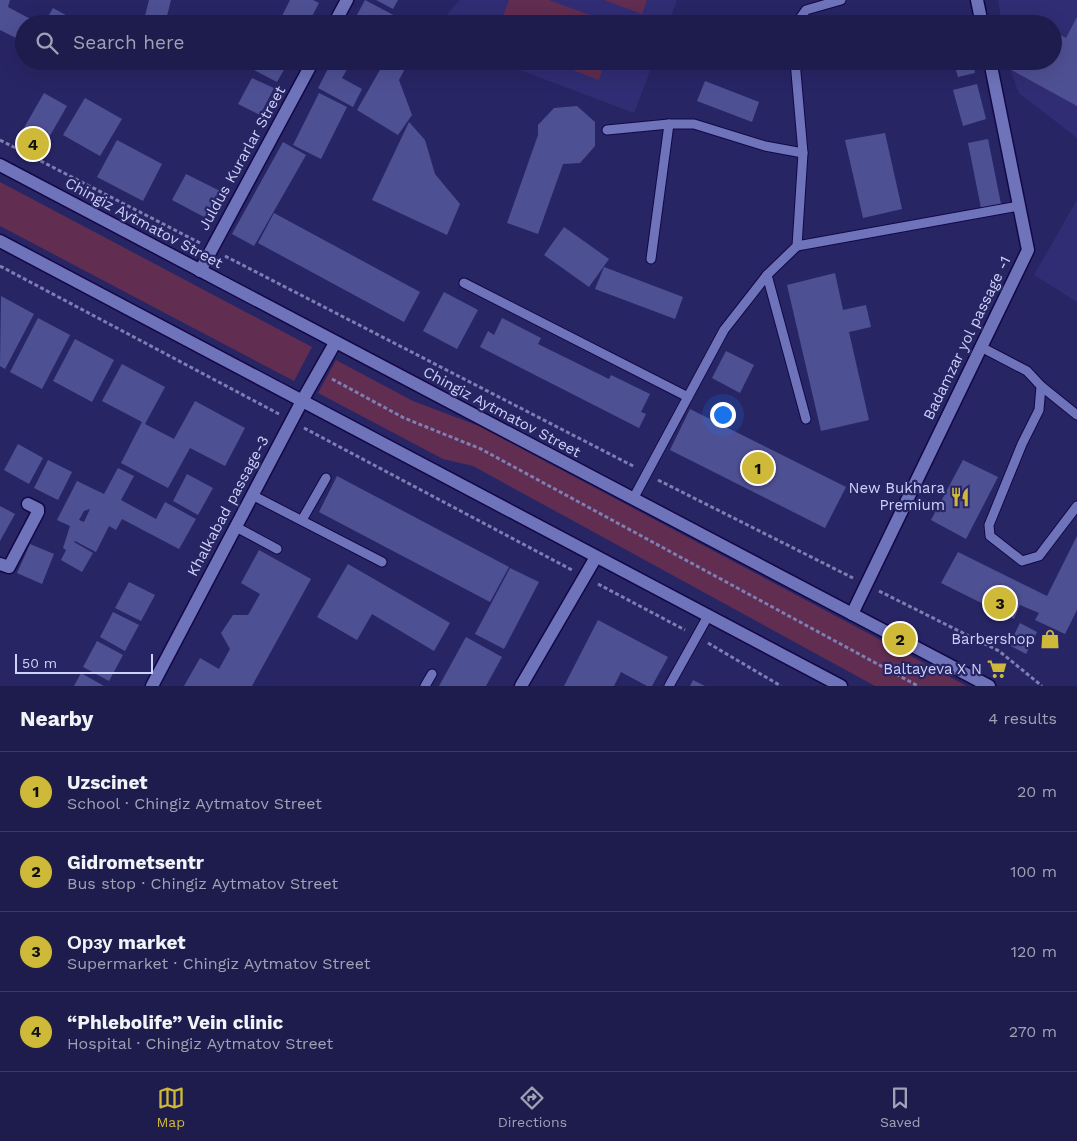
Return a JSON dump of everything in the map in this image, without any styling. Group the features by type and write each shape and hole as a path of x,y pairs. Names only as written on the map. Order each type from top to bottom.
{"main road":[{"path":"339,15 347,0"},
{"path":"977,0 980,15"},
{"name":"Juldus Kurarlar Street","path":"200,271 309,70"},
{"name":"Bаdаmzаr yol passage -1","path":"852,614 1028,250 992,70"},
{"name":"Chingiz Aytmatov Street","path":"0,165 989,686"},
{"path":"0,240 841,686"},
{"name":"Khalkabad passage-3","path":"152,686 291,421 335,343"},
{"path":"0,564 9,567 38,512 38,509 28,504"},
{"path":"521,686 596,557"}],"lane":[{"path":"802,15 806,10 842,0"},
{"path":"796,70 803,152 797,246"},
{"path":"607,130 669,124 694,124 765,146 803,152"},
{"path":"651,260 669,124"},
{"path":"634,500 646,473 724,330 767,275 797,246 1020,206"},
{"path":"767,275 806,419"},
{"path":"464,283 688,397"},
{"path":"980,347 1027,370 1041,386 1077,415"},
{"path":"1041,386 1040,410 1022,444 989,525 990,536 1022,561 1039,556 1077,506"},
{"path":"302,520 326,478"},
{"path":"252,495 382,562"},
{"path":"236,526 277,549"},
{"path":"669,686 708,616"},
{"path":"425,686 432,674"}],"path":[{"path":"0,140 646,473 999,651 1042,686"},
{"path":"0,266 697,637 780,686"},
{"path":"327,376 404,418 489,454 918,686"}],"shaded area":[{"path":"460,0 677,0 671,15 446,15"},
{"path":"509,0 549,0 590,15 503,15"},
{"path":"604,0 647,0 642,14"},
{"path":"998,0 1077,0 1077,138 1019,93 1010,70 1062,70 1062,15 1000,15"},
{"path":"520,70 651,70 634,113"},
{"path":"573,70 602,70 599,80"},
{"path":"0,182 312,347 294,381 0,226"},
{"path":"1077,200 1077,302 1034,275"},
{"path":"336,360 413,401 479,426 967,686 875,686 473,466 443,459 318,393"}],"building":[{"path":"0,0 10,0 8,7 23,15 15,15 15,38 0,30"},
{"path":"149,0 171,0 167,15 145,15"},
{"path":"290,0 313,0 319,3 313,15 282,15"},
{"path":"365,0 393,15 357,15"},
{"path":"376,0 398,0 393,9"},
{"path":"53,8 66,15 49,15"},
{"path":"1077,17 1077,106 1011,70 1062,70 1062,36 1066,38"},
{"path":"254,70 284,70 277,82"},
{"path":"327,70 347,70 342,78 362,89 353,107 318,88"},
{"path":"380,70 404,70 399,80 412,115 398,135 357,110"},
{"path":"956,70 974,70 975,73 958,77"},
{"path":"252,78 274,88 260,115 238,104"},
{"path":"705,81 759,102 752,122 697,101"},
{"path":"977,84 986,119 963,126 953,90"},
{"path":"44,93 67,106 44,146 21,133"},
{"path":"319,93 347,107 321,159 293,145"},
{"path":"85,98 122,119 100,156 63,135"},
{"path":"577,106 595,122 595,146 580,163 563,164 538,234 507,223 538,135 538,125 554,108"},
{"path":"409,122 425,140 435,174 460,204 447,235 372,200"},
{"path":"885,133 902,209 863,218 845,140"},
{"path":"988,139 1001,204 981,208 968,143"},
{"path":"117,140 162,164 143,201 97,177"},
{"path":"283,142 306,155 254,246 232,234"},
{"path":"186,174 220,191 206,218 172,200"},
{"path":"274,213 420,292 404,322 258,243"},
{"path":"564,227 609,259 589,287 544,255"},
{"path":"604,267 683,297 675,319 595,289"},
{"path":"835,273 843,310 866,305 871,327 849,332 869,420 821,431 787,285"},
{"path":"444,292 478,310 457,349 423,331"},
{"path":"1,296 34,314 5,369 0,366"},
{"path":"38,318 70,335 42,389 10,372"},
{"path":"502,318 541,338 538,344 609,379 611,375 650,394 641,412 646,414 639,428 480,347 488,331 494,335"},
{"path":"75,339 114,360 92,402 53,381"},
{"path":"726,351 754,365 740,393 712,378"},
{"path":"122,364 165,387 145,424 174,439 195,401 245,428 225,466 190,448 168,488 121,463 142,422 102,401"},
{"path":"690,409 846,487 825,528 670,450"},
{"path":"18,444 43,458 29,484 4,470"},
{"path":"48,460 72,472 58,500 34,488"},
{"path":"963,460 998,477 966,539 931,520"},
{"path":"118,468 134,476 121,500 156,519 165,502 196,519 179,549 122,519 116,530 109,526 96,552 74,542 93,553 82,572 61,560 66,550 63,548 70,526 57,520 77,481 104,494","holes":["90,509 84,522 79,520 84,511"]},
{"path":"187,474 213,488 198,515 173,501"},
{"path":"337,476 509,567 490,602 319,512"},
{"path":"0,506 15,514 0,541"},
{"path":"1077,536 1077,610 1065,634 1035,620 1039,613 1020,605 1014,619 941,583 958,552 1047,596"},
{"path":"30,544 54,554 42,584 17,573"},
{"path":"259,550 311,579 252,686 184,686 200,658 219,669 230,649 221,633 233,615 248,615 260,594 241,583"},
{"path":"348,564 450,623 434,651 372,614 357,640 317,617"},
{"path":"510,568 539,582 504,649 475,634"},
{"path":"129,582 155,595 141,621 115,608"},
{"path":"113,612 139,625 125,651 100,637"},
{"path":"598,620 668,657 652,686 647,686 621,672 614,686 564,686"},
{"path":"1020,623 1037,632 1026,654 1009,645"},
{"path":"466,637 502,657 486,686 439,686"},
{"path":"97,641 123,655 109,681 83,667"},
{"path":"81,673 104,686 74,686"},
{"path":"693,680 705,686 690,686"}],"place":[{"name":"“Phlebolife” Vein clinic","path":"33,144"},
{"name":"Uzscinet","path":"758,468"},
{"name":"New Bukhara Premium","path":"960,497"},
{"name":"Орзу market","path":"1000,603"},
{"name":"Gidrometsentr","path":"900,639"},
{"name":"Barbershop","path":"1050,639"},
{"name":"Baltayeva X N","path":"997,669"}]}
